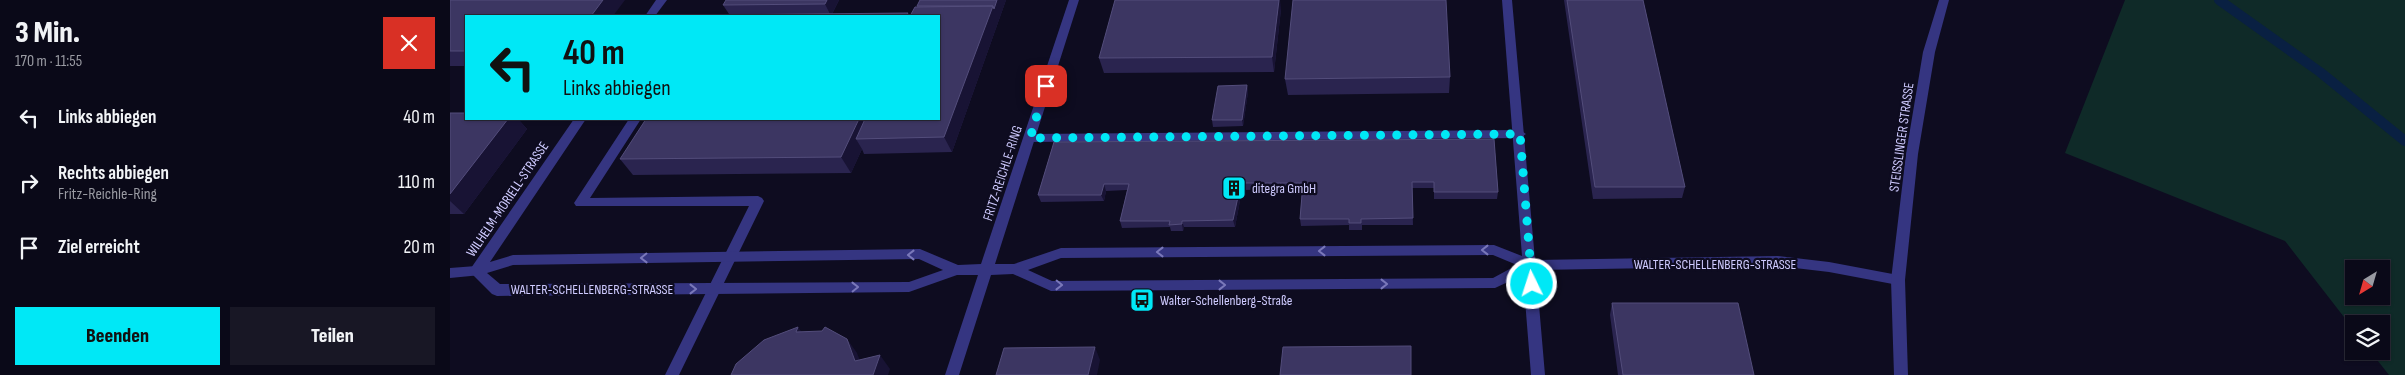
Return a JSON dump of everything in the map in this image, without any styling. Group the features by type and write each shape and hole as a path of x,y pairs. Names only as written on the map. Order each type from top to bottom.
{"street":[{"path":"651,15 662,0"},
{"name":"FRITZ-REICHLE-RING","path":"952,375 1074,0"},
{"path":"1507,0 1520,134 1538,375"},
{"name":"STEISSLINGER STRASSE","path":"1901,375 1898,280 1917,126 1929,52 1944,0"},
{"name":"WILHELM-MORIELL-STRASSE","path":"476,271 579,120"},
{"path":"634,120 580,203 758,201 672,375"},
{"path":"1030,138 1520,134"},
{"name":"WALTER-SCHELLENBERG-STRASSE","path":"476,271 497,290 909,287 957,270 1014,269 1061,253 1494,250 1530,265 1778,261 1829,267 1898,280"},
{"name":"WALTER-SCHELLENBERG-STRASSE","path":"476,271 513,260 920,254 957,270"},
{"name":"WALTER-SCHELLENBERG-STRASSE","path":"1014,269 1051,286 1485,284 1495,283 1530,265"},
{"path":"450,273 476,271"}],"green space":[{"path":"2125,0 2405,0 2405,375 2389,375 2377,360 2390,360 2390,315 2345,315 2345,318 2285,241 2065,153"}],"building":[{"path":"450,0 603,0 592,15 465,15 465,51 450,51"},
{"path":"726,0 827,0 825,4 723,5"},
{"path":"920,0 997,0 994,9 993,6 917,6"},
{"path":"1115,0 1279,0 1272,57 1099,58"},
{"path":"1293,0 1446,0 1450,77 1285,79"},
{"path":"1567,0 1643,0 1685,187 1595,187"},
{"path":"993,6 944,137 856,139 865,120 940,120 940,15 911,15 915,7"},
{"path":"908,13 907,15 713,15"},
{"path":"1247,85 1242,120 1212,120 1218,86"},
{"path":"450,113 465,113 465,120 507,120 450,194"},
{"path":"645,120 859,120 841,157 620,159"},
{"name":"ditegra GmbH","path":"1494,139 1498,192 1434,192 1434,182 1412,182 1413,218 1361,219 1361,223 1349,223 1349,219 1300,219 1303,183 1241,183 1233,220 1182,221 1182,224 1169,225 1170,221 1120,221 1129,184 1104,184 1101,195 1038,195 1054,142"},
{"path":"1612,303 1738,303 1754,375 1623,375"},
{"path":"798,327 796,332 822,331 825,327 847,339 855,361 880,355 873,375 731,375 736,364 764,340"},
{"path":"1411,346 1411,375 1280,375 1283,347"},
{"path":"1095,347 1088,375 996,375 1004,348"}],"waterway":[{"path":"2219,0 2320,72 2405,141"}],"place":[{"name":"ditegra GmbH","path":"1234,188"},
{"name":"Walter-Schellenberg-Straße","path":"1142,300"}],"route":[{"path":"1046,86 1030,138 1520,134 1532,284"}]}
